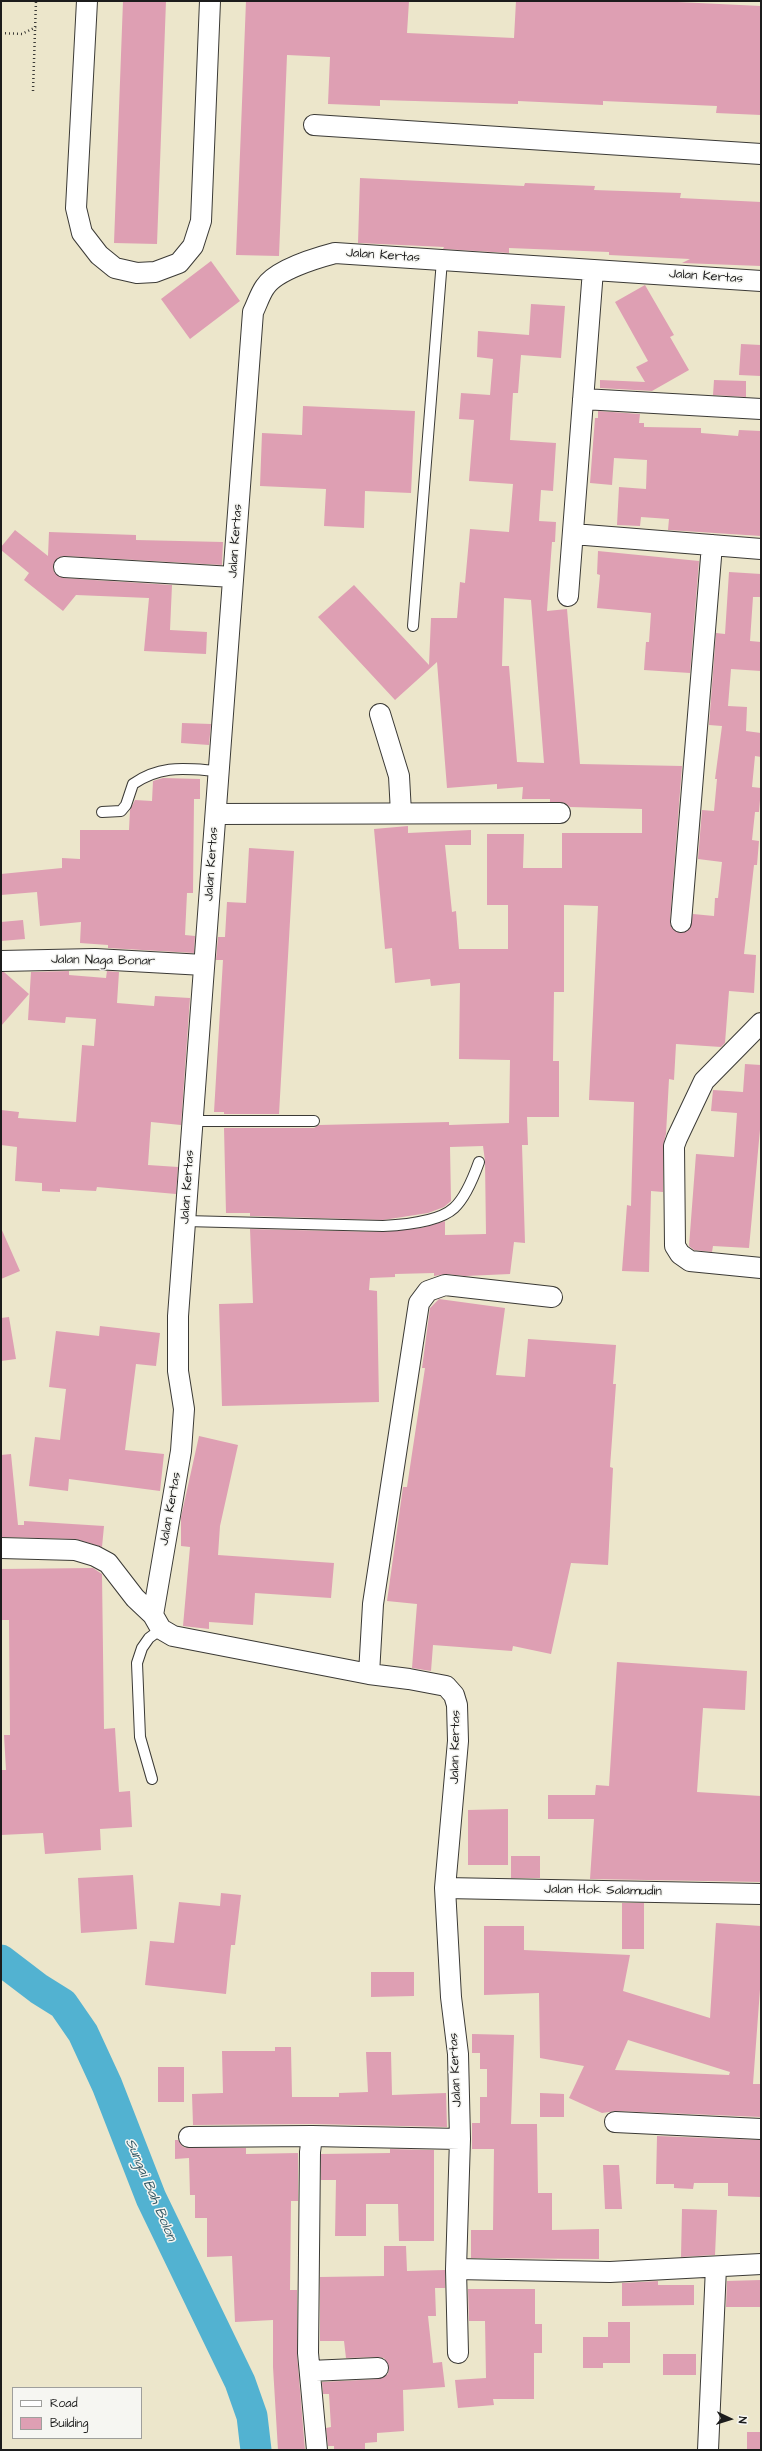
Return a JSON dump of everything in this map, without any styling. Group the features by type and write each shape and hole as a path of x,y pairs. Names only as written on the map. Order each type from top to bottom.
{"street":[{"path":"87,1 76,208 82,233 99,255 115,268 137,273 155,272 179,263 193,246 200,221 210,1"},
{"path":"314,125 761,154"},
{"name":"Jalan Kertas","path":"458,2353 456,2269 460,2139 458,2054 451,1997 445,1888 458,1741 457,1705 454,1695 446,1686 409,1679 369,1674 173,1636 157,1622 181,1451 184,1409 178,1371 178,1316 253,312 266,286 290,269 310,259 335,253 761,281"},
{"path":"568,596 593,270"},
{"path":"583,399 761,410"},
{"path":"573,534 761,549"},
{"path":"681,922 712,545"},
{"path":"64,567 234,577"},
{"path":"380,714 398,776 401,813"},
{"path":"216,814 560,813"},
{"name":"Jalan Naga Bonar","path":"1,961 95,959 204,965"},
{"path":"761,1023 704,1081 676,1138 674,1154 675,1246 680,1254 690,1261 761,1268"},
{"path":"369,1674 373,1604 419,1303 428,1290 446,1285 552,1297"},
{"path":"1,1548 75,1550 95,1556 108,1563 135,1598 157,1622"},
{"name":"Jalan Hok Salamudin","path":"445,1888 761,1894"},
{"path":"615,2122 761,2129"},
{"path":"189,2137 312,2136 460,2139"},
{"path":"312,2136 310,2159 310,2371 317,2450"},
{"path":"456,2269 610,2272 761,2264"},
{"path":"708,2450 716,2267"},
{"path":"310,2371 378,2368"}],"lane":[{"path":"413,626 442,260"},
{"path":"102,812 116,813 121,811 126,805 133,784 162,770 175,768 219,771"},
{"path":"192,1121 314,1121"},
{"path":"185,1221 383,1226 407,1224 448,1213 456,1207 479,1162"},
{"path":"152,1779 140,1737 138,1663 142,1648 157,1622"}],"path":[{"path":"33,91 36,1"},
{"path":"1,33 22,34 36,27"}],"building":[{"path":"123,1 166,1 157,244 114,243"},
{"path":"246,1 409,1 407,33 514,38 516,1 657,1 761,6 761,115 716,113 717,106 603,101 603,105 518,101 518,104 380,100 380,106 328,104 330,57 287,55 279,256 236,255"},
{"path":"360,178 524,186 525,183 595,186 594,190 681,193 680,198 761,202 761,266 682,263 690,259 609,255 609,252 509,248 509,253 443,249 444,247 358,243"},
{"path":"211,261 240,301 190,339 161,299"},
{"path":"645,285 674,335 670,337 689,370 652,391 600,388 600,380 645,382 636,367 648,361 615,302"},
{"path":"531,304 565,306 561,358 521,355 518,393 513,393 510,440 556,443 553,491 541,490 539,521 556,522 555,542 552,542 547,611 567,609 580,764 682,766 670,921 671,927 680,933 690,929 693,914 714,916 715,898 718,898 722,862 698,859 702,810 714,811 717,779 715,779 722,726 709,725 716,633 725,634 729,572 761,574 761,597 753,597 750,641 761,642 761,671 731,669 728,706 747,707 746,731 761,733 761,757 755,756 752,787 761,788 759,812 755,812 752,840 759,841 757,865 754,865 744,954 756,955 754,993 729,991 725,1043 721,1047 676,1044 674,1080 669,1079 666,1134 663,1146 663,1192 651,1191 649,1272 622,1271 627,1205 631,1206 634,1102 589,1100 598,906 564,905 564,992 554,992 553,1061 559,1061 559,1117 527,1117 528,1145 522,1145 525,1243 514,1242 510,1274 465,1276 446,1274 434,1276 434,1273 395,1274 395,1277 370,1278 369,1290 377,1291 379,1402 222,1406 219,1304 253,1303 250,1229 383,1232 421,1228 445,1221 445,1235 486,1234 485,1161 483,1146 450,1147 451,1201 444,1207 428,1213 383,1220 250,1216 250,1213 226,1213 224,1128 314,1128 319,1125 449,1122 449,1125 509,1123 510,1060 459,1059 460,983 431,986 430,979 395,983 392,948 385,949 374,829 408,826 408,833 471,830 471,845 445,845 452,912 456,911 459,949 508,949 508,905 487,905 487,834 524,834 523,868 562,868 562,833 642,833 642,809 570,807 565,803 550,802 550,799 522,799 523,787 497,789 497,784 447,788 437,662 395,700 318,617 354,585 429,665 431,618 457,618 460,582 465,583 470,529 509,532 513,484 469,481 474,420 459,419 461,393 490,395 493,359 477,357 478,331 529,335","holes":["504,598 531,600 544,763 517,762 509,666 502,666"]},
{"path":"741,344 761,345 761,376 739,375"},
{"path":"714,380 746,381 746,397 713,395"},
{"path":"303,406 415,411 411,493 365,491 364,528 324,526 326,489 260,486 262,433 302,435"},
{"path":"598,411 640,414 639,423 644,423 644,427 701,428 701,433 738,436 739,430 761,431 761,536 668,530 669,519 641,517 640,526 617,525 619,487 646,489 647,460 614,458 612,485 590,483 595,418 598,418"},
{"path":"15,530 48,556 49,532 136,535 136,540 223,542 222,565 65,556 59,557 53,566 54,572 63,578 172,585 170,630 207,632 206,654 144,651 149,598 76,595 63,611 24,580 29,573 1,550 1,547"},
{"path":"598,551 699,561 690,673 644,670 646,642 649,642 651,613 597,608 600,575 597,574"},
{"path":"182,723 211,724 209,745 181,743"},
{"path":"163,778 200,779 200,799 194,799 193,893 187,893 185,935 195,936 194,953 108,948 108,945 80,943 81,922 40,926 37,892 1,895 1,874 62,868 62,858 80,859 80,830 129,830 130,810 135,800 152,801 153,781"},
{"path":"249,848 294,851 279,1114 224,1114 224,1112 214,1112 223,960 216,960 218,937 225,937 227,902 246,903"},
{"path":"23,920 25,939 1,941 1,922"},
{"path":"69,971 69,975 106,978 107,971 119,972 117,1003 154,1006 155,996 190,998 181,1125 151,1122 148,1165 178,1167 176,1194 97,1187 96,1191 60,1189 60,1192 42,1191 42,1183 15,1181 17,1147 1,1145 1,1110 19,1112 18,1118 76,1122 82,1045 94,1046 96,1019 66,1017 65,1023 28,1020 31,972"},
{"path":"1,972 4,972 29,994 1,1026"},
{"path":"745,1064 761,1065 761,1119 749,1248 713,1246 712,1252 694,1250 689,1246 696,1154 734,1157 737,1113 711,1111 713,1090 743,1092"},
{"path":"1,1228 20,1271 1,1279"},
{"path":"439,1299 505,1308 496,1375 525,1377 528,1339 616,1345 613,1384 616,1384 610,1467 613,1468 608,1565 571,1563 551,1654 513,1646 512,1651 433,1645 431,1671 412,1668 417,1604 387,1601 403,1487 407,1487 425,1368 422,1368 430,1308"},
{"path":"9,1317 16,1359 1,1361 1,1318"},
{"path":"100,1326 160,1333 156,1366 136,1364 125,1450 164,1454 160,1491 69,1479 68,1491 29,1486 35,1437 60,1440 66,1389 49,1387 56,1331 99,1336"},
{"path":"199,1436 238,1445 220,1526 218,1555 334,1563 331,1598 255,1593 253,1625 209,1622 209,1629 183,1626 190,1547 181,1546 181,1517"},
{"path":"11,1454 18,1525 24,1525 24,1521 104,1526 102,1547 76,1539 1,1537 1,1455"},
{"path":"93,1568 102,1574 104,1729 115,1728 119,1792 130,1791 132,1827 100,1829 101,1850 45,1854 43,1833 1,1835 1,1770 6,1770 4,1735 10,1735 9,1620 1,1620 1,1569"},
{"path":"617,1662 747,1671 745,1710 703,1708 697,1792 761,1796 761,1882 590,1879 594,1819 548,1819 548,1795 595,1795 596,1785 609,1786"},
{"path":"508,1809 508,1865 468,1865 468,1810"},
{"path":"511,1856 540,1856 540,1878 511,1878"},
{"path":"133,1875 137,1929 81,1933 78,1878"},
{"path":"221,1893 241,1895 235,1945 231,1945 226,1994 145,1985 150,1941 174,1943 179,1902 220,1906"},
{"path":"622,1903 644,1903 644,1949 622,1949"},
{"path":"716,1923 761,1926 761,1976 753,2084 761,2084 761,2117 616,2111 602,2113 569,2098 584,2066 540,2058 539,1993 484,1995 484,1926 524,1926 524,1950 630,1955 623,1991 710,2018","holes":["628,2040 730,2072 729,2075 615,2070"]},
{"path":"371,1972 414,1972 414,1996 371,1997"},
{"path":"472,2034 514,2035 511,2124 537,2124 538,2193 552,2193 552,2230 599,2229 599,2259 471,2258 471,2230 493,2230 494,2149 472,2149 472,2123 480,2123 480,2097 487,2097 487,2069 480,2069 480,2053 472,2053"},
{"path":"275,2047 291,2047 292,2097 339,2097 339,2093 368,2092 366,2052 391,2052 392,2095 446,2093 447,2127 312,2124 193,2125 192,2094 223,2093 222,2051 275,2051"},
{"path":"158,2067 184,2067 184,2102 158,2102"},
{"path":"540,2093 564,2094 564,2117 540,2117"},
{"path":"657,2136 761,2140 761,2197 728,2196 728,2183 694,2183 693,2189 674,2188 674,2184 656,2184"},
{"path":"175,2140 178,2140 183,2147 189,2148 246,2148 246,2154 298,2153 298,2201 291,2201 290,2290 297,2290 297,2354 305,2450 278,2450 273,2367 273,2320 235,2322 232,2256 207,2257 207,2218 195,2218 195,2195 190,2195 189,2158 175,2159"},
{"path":"390,2149 434,2150 434,2241 399,2241 398,2204 366,2204 366,2236 335,2236 336,2180 321,2180 321,2154 390,2153"},
{"path":"603,2165 619,2165 622,2209 605,2209"},
{"path":"682,2209 717,2210 715,2255 681,2257"},
{"path":"384,2246 406,2246 407,2271 445,2270 445,2288 435,2288 436,2316 428,2316 433,2363 442,2362 445,2387 403,2390 404,2431 377,2433 377,2442 365,2443 365,2450 334,2450 334,2446 328,2446 326,2428 331,2427 329,2394 323,2394 322,2382 379,2379 388,2374 389,2367 384,2358 346,2358 344,2341 320,2341 320,2277 384,2276"},
{"path":"761,2280 761,2307 726,2307 727,2281"},
{"path":"658,2281 658,2285 694,2285 694,2305 622,2306 622,2283"},
{"path":"468,2289 535,2289 535,2324 542,2324 542,2353 534,2353 534,2399 493,2399 494,2405 458,2408 455,2380 486,2378 485,2321 469,2321"},
{"path":"608,2322 630,2322 630,2363 603,2363 603,2368 583,2368 583,2337 608,2337"},
{"path":"663,2354 696,2354 696,2375 663,2375"},
{"path":"747,2432 761,2432 761,2450 747,2450"}],"waterway":[{"name":"Sungai Bah Bolon","path":"1,1960 39,1989 63,2004 83,2033 107,2085 151,2198 240,2382 252,2416 256,2450"}]}
